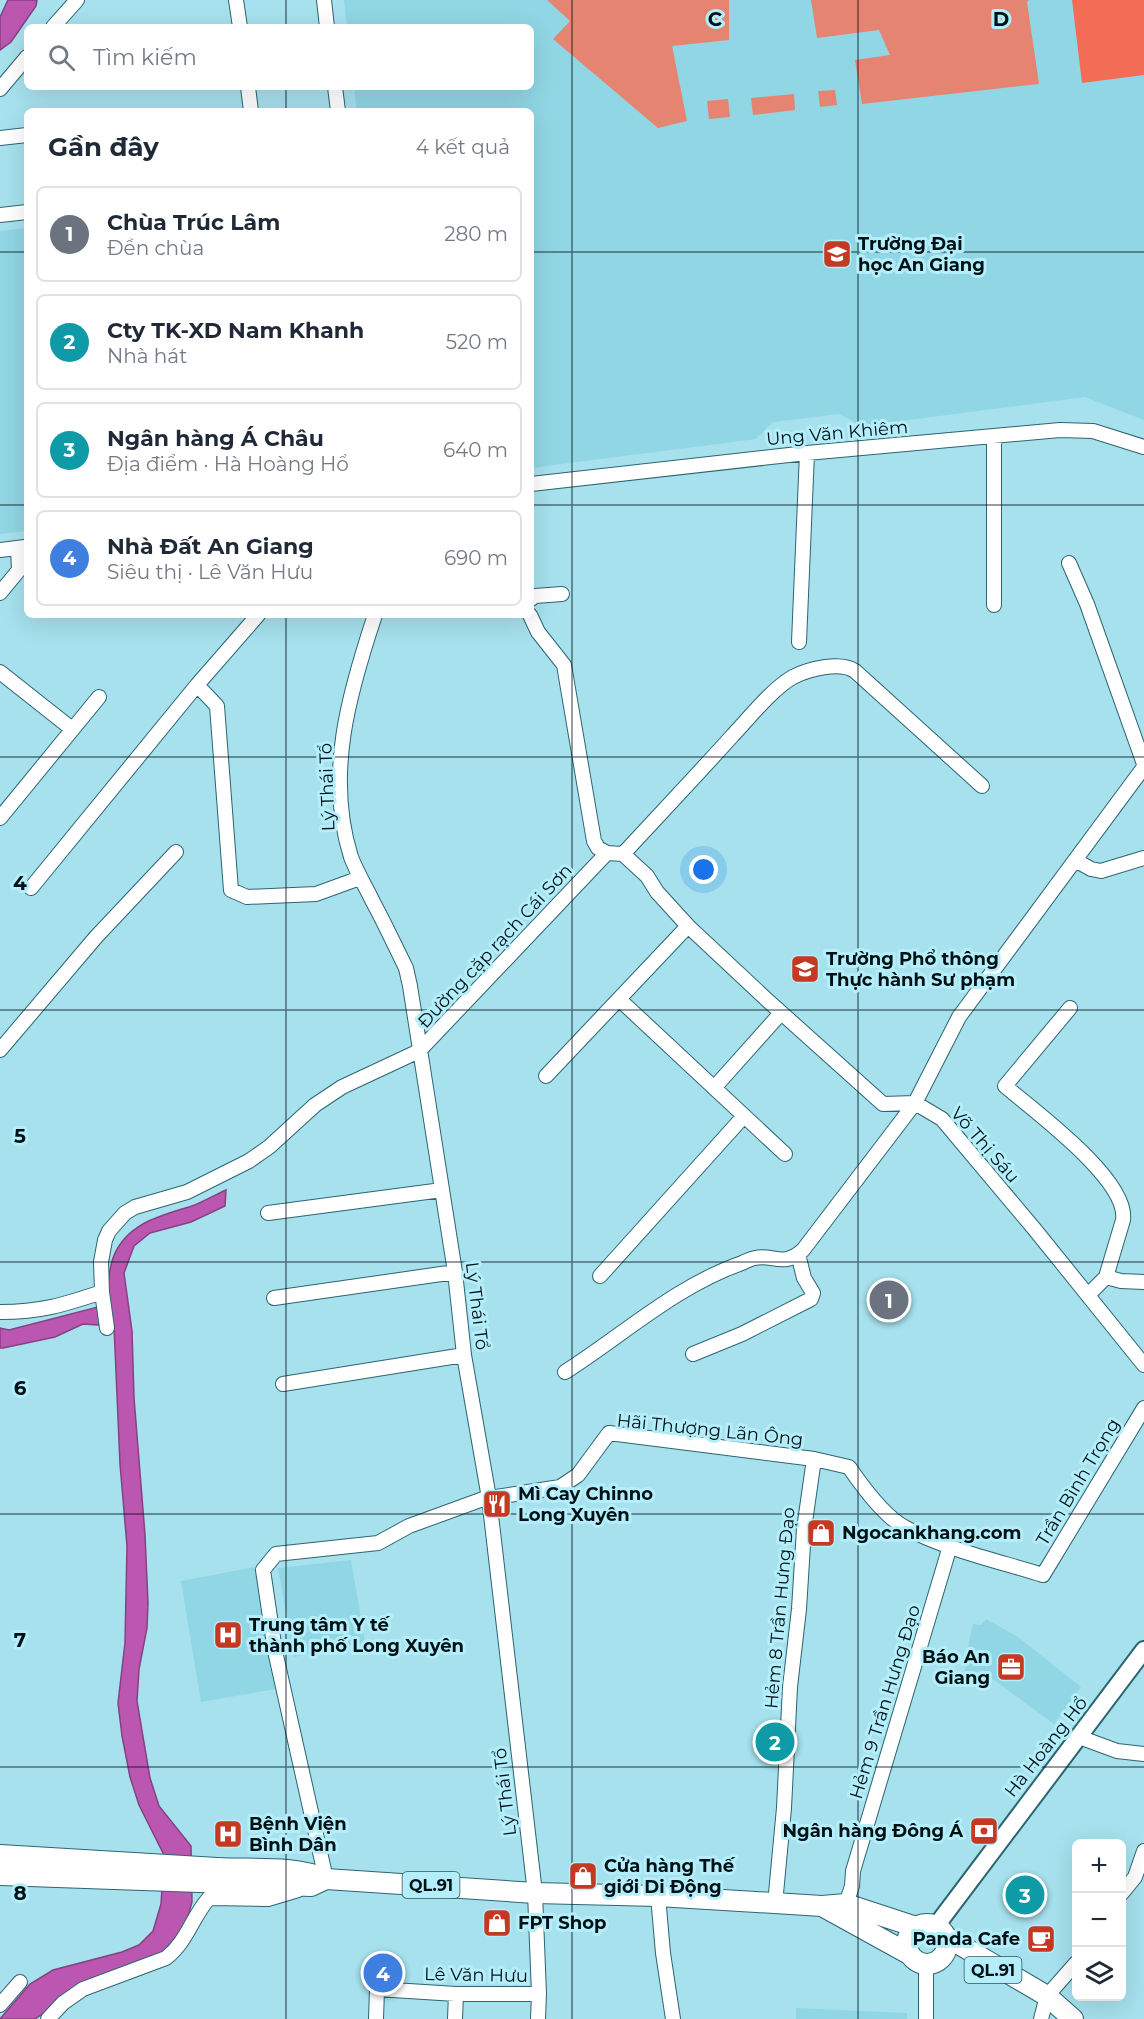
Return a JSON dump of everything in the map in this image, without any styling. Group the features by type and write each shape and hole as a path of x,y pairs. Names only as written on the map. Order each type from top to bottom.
{"highway":[{"name":"QL.91","path":"0,1856 310,1872 319,1882"},
{"name":"QL.91","path":"0,1875 232,1883 319,1882 535,1893 658,1896 822,1906 846,1904 916,1927"},
{"name":"QL.91","path":"822,1906 909,1953"},
{"path":"922,1924 940,1931 946,1948 944,1955 930,1964 913,1959 909,1953 907,1939 916,1927 922,1924"},
{"name":"QL.91","path":"940,1931 1047,1996 1073,2019"},
{"name":"QL.91","path":"930,1964 967,1961 1003,1974 1047,1996"}],"main road":[{"name":"Hà Hoàng Hổ","path":"940,1931 1144,1650"}],"street":[{"path":"56,24 77,0"},
{"path":"236,0 240,24"},
{"path":"324,0 327,24"},
{"path":"0,89 24,63"},
{"path":"248,90 251,108"},
{"path":"335,90 338,108"},
{"path":"0,138 24,135"},
{"path":"0,215 24,212"},
{"name":"Ung Văn Khiêm","path":"534,484 807,453 1060,430 1093,431 1144,447"},
{"path":"994,436 994,605"},
{"path":"799,642 807,453"},
{"path":"0,550 22,547 19,570 0,593"},
{"path":"565,1372 674,1296 727,1268 757,1257 775,1260 789,1259 798,1254 915,1103 959,1017 1144,765 1087,604 1069,563"},
{"path":"534,597 562,594"},
{"path":"31,888 197,685 255,618"},
{"name":"Lý Thái Tổ","path":"374,618 355,676 343,731 341,797 346,838 360,878 406,968 410,986 455,1272 464,1355 489,1498 535,1893 538,2019"},
{"path":"531,618 538,632 564,665 594,841 598,848 607,853 623,854 647,876 657,892 688,926 883,1104 915,1103"},
{"path":"623,854 757,709 786,683 800,674 832,666 849,667 855,671 982,786"},
{"path":"0,672 72,729"},
{"path":"197,685 217,706 231,890 247,897 316,894 360,878"},
{"path":"0,818 5,802 99,697"},
{"path":"0,1050 96,937 176,852"},
{"name":"Đường cặp rạch Cái Sơn","path":"107,1328 102,1296 101,1262 105,1240 125,1213 135,1207 187,1192 249,1161 269,1147 315,1105 342,1087 419,1051 607,853"},
{"path":"1075,860 1091,869 1101,871 1144,858"},
{"path":"546,1076 688,926"},
{"path":"620,1000 785,1154"},
{"path":"1070,1008 1005,1086 1095,1164 1120,1199 1124,1212 1123,1220 1106,1277 1088,1295"},
{"path":"714,1088 781,1013"},
{"name":"Võ Thị Sáu","path":"915,1103 942,1119 1144,1365"},
{"path":"600,1276 744,1116"},
{"path":"268,1213 442,1190"},
{"path":"693,1354 751,1329 811,1299 813,1293 804,1278 798,1254"},
{"path":"274,1298 455,1272"},
{"path":"1106,1277 1121,1281 1144,1282"},
{"path":"0,1312 28,1312 102,1296"},
{"path":"283,1384 464,1355"},
{"name":"Trần Bình Trọng","path":"1043,1575 1144,1408"},
{"name":"Hãi Thượng Lãn Ông","path":"319,1882 275,1652 262,1570 276,1554 378,1543 409,1526 489,1498 560,1487 578,1475 609,1433 814,1459 849,1467 864,1489 904,1528 950,1546 1043,1575"},
{"name":"Hẻm 8 Trần Hưng Đạo","path":"775,1904 784,1808 790,1687 799,1610 804,1529 814,1459"},
{"name":"Hẻm 9 Trần Hưng Đạo","path":"846,1904 856,1860 950,1546"},
{"path":"1079,1737 1116,1751 1144,1754"},
{"path":"1126,1888 1135,1877 1144,1851"},
{"path":"48,2019 63,2003 82,1989 166,1958 187,1935 209,1898 268,1899 319,1882"},
{"path":"658,1896 663,1953 673,2019"},
{"path":"926,2019 930,1964"},
{"path":"1041,2019 1047,1996 1072,1968"},
{"path":"0,2004 20,1982"},
{"name":"Lê Văn Hưu","path":"376,2019 377,1989 456,1994 539,1994"},
{"path":"455,2019 456,1994"}],"shaded area":[{"path":"8,0 37,0 36,6 11,42 0,50 0,17"},
{"name":"Trường Đại học An Giang","path":"344,0 1144,0 1144,420 1085,397 863,426 839,414 773,422 756,439 534,468 534,108 357,108 354,90 534,90 534,24 347,24"},
{"path":"547,0 729,0 729,40 672,46 687,121 658,128 553,39 570,21"},
{"path":"811,0 1029,0 1027,2 1039,84 862,104 855,60 890,55 879,30 817,38"},
{"path":"1072,0 1144,0 1144,75 1082,83"},
{"path":"835,90 837,105 820,107 818,91"},
{"path":"794,94 795,110 753,115 751,98"},
{"path":"728,99 730,117 709,119 707,101"},
{"path":"24,228 24,531 0,534 0,231"},
{"path":"226,1190 225,1206 191,1222 150,1233 134,1246 124,1273 132,1331 134,1398 148,1603 137,1701 150,1778 159,1806 191,1846 192,1902 185,1928 170,1947 152,1959 64,1999 35,2019 0,2019 30,1984 53,1970 122,1952 139,1945 153,1931 161,1904 164,1855 139,1805 130,1777 118,1703 125,1643 127,1546 120,1464 114,1326 83,1324 55,1337 3,1348 0,1348 0,1328 9,1330 106,1305 111,1263 126,1237 145,1223"},
{"name":"Trung tâm Y tế thành phố Long Xuyên","path":"351,1560 365,1642 294,1657 278,1568"},
{"name":"Trung tâm Y tế thành phố Long Xuyên","path":"255,1567 276,1689 201,1702 181,1581"},
{"name":"Báo An Giang","path":"986,1619 1018,1637 1081,1687 1054,1724 990,1677 982,1686 964,1673 968,1662 965,1659 973,1624 981,1625"},
{"path":"796,2008 907,2013 907,2019 796,2019"}],"place":[{"name":"Trường Đại học An Giang","path":"837,254"},
{"name":"Trường Phổ thông Thực hành Sư phạm","path":"805,969"},
{"name":"Chùa Trúc Lâm","path":"889,1300"},
{"name":"Mì Cay Chinno Long Xuyên","path":"497,1504"},
{"name":"Ngocankhang.com","path":"821,1533"},
{"name":"Trung tâm Y tế thành phố Long Xuyên","path":"228,1635"},
{"name":"Báo An Giang","path":"1011,1667"},
{"name":"Cty TK-XD Nam Khanh","path":"775,1742"},
{"name":"Ngân hàng Đông Á","path":"984,1831"},
{"name":"Bệnh Viện Bình Dân","path":"228,1834"},
{"name":"Cửa hàng Thế giới Di Động","path":"583,1876"},
{"name":"Ngân hàng Á Châu","path":"1025,1895"},
{"name":"FPT Shop","path":"497,1923"},
{"name":"Panda Cafe","path":"1041,1939"},
{"name":"Nhà Đất An Giang","path":"383,1973"}]}
